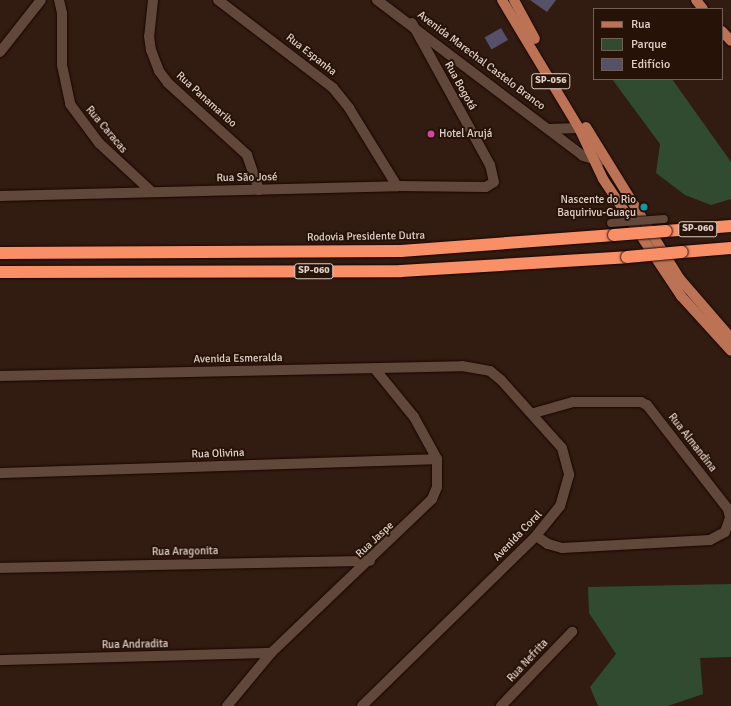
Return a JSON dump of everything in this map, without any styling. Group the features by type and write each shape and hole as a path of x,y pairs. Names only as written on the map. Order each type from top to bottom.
{"highway":[{"name":"Rodovia Presidente Dutra","path":"0,253 401,251 614,235 665,225 731,226"},
{"name":"SP-060","path":"0,272 401,271 627,257 731,248"}],"main road":[{"name":"SP-056","path":"502,0 600,161 680,279 731,338"},
{"name":"SP-056","path":"514,0 600,161 603,179 681,296 731,351"},
{"path":"696,0 702,8"},
{"path":"723,32 731,41"}],"street":[{"path":"0,52 41,0"},
{"name":"Rua Caracas","path":"59,0 62,13 62,66 70,104 99,143 152,192"},
{"name":"Rua Panamaribo","path":"153,0 149,36 151,50 159,71 168,83 247,155 259,190"},
{"name":"Rua Espanha","path":"218,0 332,88 349,108 397,186"},
{"name":"Avenida Marechal Castelo Branco","path":"377,0 412,23 583,156 600,161"},
{"name":"Rua Bogotá","path":"412,23 490,165 494,182"},
{"path":"549,129 579,128"},
{"name":"Rua São José","path":"0,196 397,186 486,187 494,182"},
{"path":"611,223 665,225"},
{"name":"Avenida Esmeralda","path":"0,376 477,367"},
{"name":"Avenida Coral","path":"362,706 536,536 560,506 570,475 562,448 534,413 501,380 477,367"},
{"name":"Rua Jaspe","path":"227,706 271,653 370,561 432,499 437,487 436,459 414,417 374,368"},
{"name":"Rua Almandina","path":"534,413 573,402 641,402 647,405 723,503 730,518 725,532 710,540 562,548 548,544 536,536"},
{"name":"Rua Olivina","path":"0,473 436,459"},
{"name":"Rua Aragonita","path":"0,568 370,561"},
{"name":"Rua Nefrita","path":"501,706 572,632"},
{"name":"Rua Andradita","path":"0,660 271,653"}],"green space":[{"path":"613,80 673,80 731,162 731,199 711,205 685,195 656,173 660,144"},
{"path":"731,584 731,657 700,658 703,694 668,706 598,706 590,687 616,654 589,613 588,587"}],"building":[{"path":"530,0 556,0 547,12"},
{"path":"501,28 508,40 492,50 485,38"}],"place":[{"name":"Hotel Arujá","path":"431,134"},
{"name":"Nascente do Rio Baquirivu-Guaçu","path":"644,207"}]}
